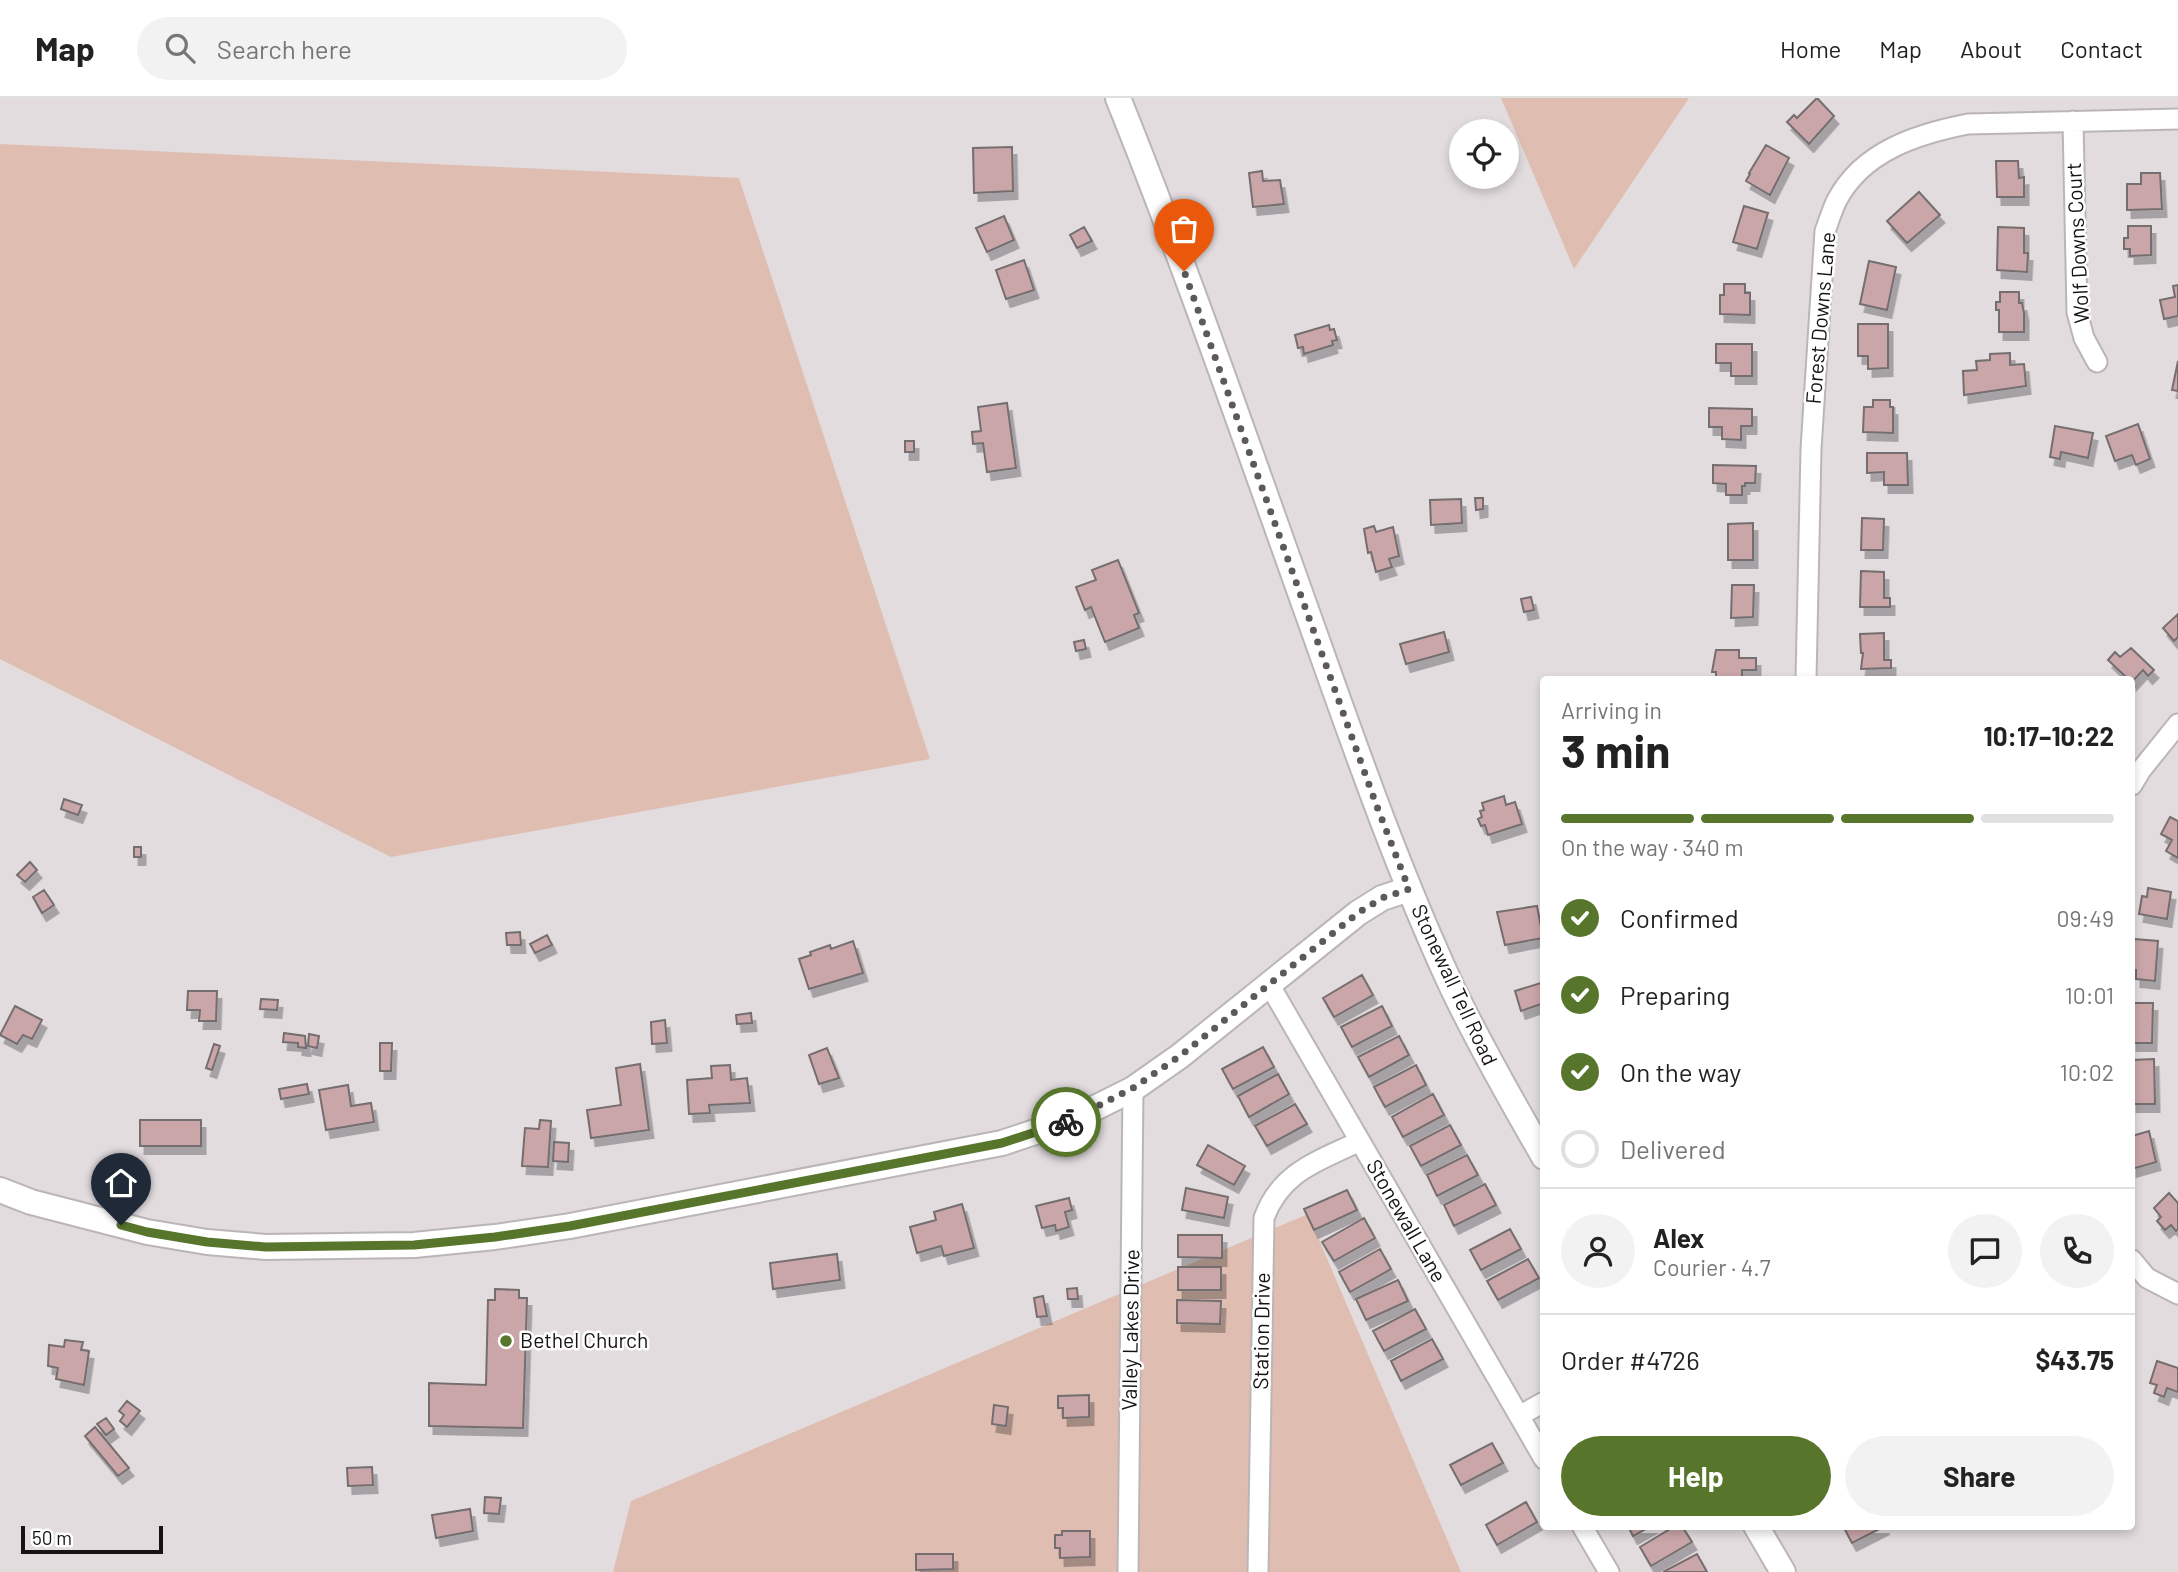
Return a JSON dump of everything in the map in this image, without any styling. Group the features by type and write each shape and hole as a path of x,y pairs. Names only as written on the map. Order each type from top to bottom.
{"street":[{"name":"Stonewall Tell Road","path":"1118,98 1194,295 1376,804 1409,889 1452,986 1496,1074 1540,1150"},
{"name":"Forest Downs Lane","path":"1805,676 1811,449 1825,231 1837,201 1854,176 1875,157 1902,142 1934,131 1968,124 2178,119"},
{"name":"Wolf Downs Court","path":"2073,121 2077,312 2084,338 2097,362"},
{"path":"2135,780 2178,724"},
{"path":"0,1190 32,1202 147,1232 207,1242 266,1247 414,1245 570,1226 1002,1143 1070,1121 1133,1088 1180,1056 1358,913 1382,898 1409,889"},
{"name":"Stonewall Lane","path":"1269,984 1540,1452"},
{"name":"Valley Lakes Drive","path":"1128,1572 1133,1088"},
{"name":"Station Drive","path":"1258,1572 1264,1217 1271,1200 1282,1185 1306,1167 1360,1141"},
{"path":"2135,1264 2147,1278 2178,1294"},
{"path":"1518,1416 1540,1404"},
{"path":"1584,1530 1604,1570"},
{"path":"1758,1530 1783,1572"}],"shaded area":[{"path":"1501,98 1689,98 1574,269 1519,140 1519,119 1510,119"},
{"path":"0,144 739,178 930,759 391,857 0,659"},
{"path":"1308,1214 1461,1572 613,1572 631,1501"}],"building":[{"path":"1817,98 1834,116 1809,144 1787,122 1794,115 1797,118"},
{"path":"1766,145 1789,158 1770,195 1746,181"},
{"path":"1012,147 1013,191 974,193 973,148"},
{"path":"1996,161 2018,161 2019,178 2024,177 2024,197 1997,197"},
{"path":"1262,171 1263,181 1280,180 1284,204 1253,207 1249,173"},
{"path":"2141,173 2160,173 2162,209 2127,210 2127,184 2141,184"},
{"path":"1919,192 1940,215 1907,243 1887,221"},
{"path":"1744,206 1768,213 1757,249 1733,242"},
{"path":"1004,216 1014,240 987,252 976,228"},
{"path":"2128,226 2151,226 2151,255 2130,256 2130,249 2124,249"},
{"path":"1084,227 1092,241 1077,248 1070,235"},
{"path":"1998,227 2024,228 2024,253 2028,253 2027,272 1997,270"},
{"path":"1024,260 1034,290 1006,299 996,270"},
{"path":"1869,261 1896,267 1887,310 1860,304"},
{"path":"1724,284 1745,284 1745,293 1750,293 1750,315 1720,314 1720,295 1724,295"},
{"path":"2178,285 2178,316 2164,319 2160,300 2175,297 2173,286"},
{"path":"2000,292 2019,292 2019,303 2022,303 2024,313 2024,332 1999,332 1999,310 1996,310 1996,302 2000,302"},
{"path":"1858,324 1888,324 1888,368 1868,369 1868,356 1858,356"},
{"path":"1329,325 1330,330 1334,329 1337,340 1332,341 1333,345 1304,354 1303,347 1298,348 1295,335"},
{"path":"1716,344 1752,344 1752,376 1731,376 1731,363 1716,363"},
{"path":"2010,353 2010,365 2024,364 2026,386 1964,395 1963,371 1977,370 1976,361 1990,360 1990,354"},
{"path":"2178,361 2178,391 2172,390"},
{"path":"1873,400 1890,400 1890,407 1893,407 1893,433 1863,432 1864,407 1873,407"},
{"path":"1007,403 1016,468 987,472 983,443 973,444 972,432 981,431 978,407"},
{"path":"1709,408 1752,409 1752,426 1741,426 1741,440 1722,439 1722,427 1709,427"},
{"path":"2138,424 2150,459 2136,465 2132,455 2115,461 2106,436"},
{"path":"2055,426 2093,433 2088,458 2061,452 2060,459 2050,457"},
{"path":"905,441 914,441 914,452 905,452"},
{"path":"1867,453 1907,453 1908,485 1884,485 1884,472 1867,473"},
{"path":"1713,465 1756,466 1755,483 1745,483 1745,486 1742,486 1742,495 1726,495 1726,484 1713,483"},
{"path":"1475,498 1483,498 1483,509 1476,510"},
{"path":"1461,499 1462,523 1431,525 1430,500"},
{"path":"1862,518 1884,519 1883,550 1861,550"},
{"path":"1753,523 1753,560 1728,560 1728,524"},
{"path":"1374,526 1376,532 1393,527 1399,556 1389,559 1392,567 1376,572 1371,552 1368,553 1364,529"},
{"path":"1118,560 1139,613 1134,615 1139,628 1105,642 1091,607 1085,610 1076,587 1096,580 1092,570"},
{"path":"1861,571 1884,572 1884,598 1890,598 1890,607 1860,607"},
{"path":"1732,585 1754,585 1753,617 1731,618"},
{"path":"1531,597 1534,610 1524,612 1521,599"},
{"path":"2178,614 2178,637 2174,641 2163,628"},
{"path":"1444,632 1449,652 1406,664 1400,644"},
{"path":"1884,633 1884,660 1891,660 1891,668 1861,669 1863,653 1860,634"},
{"path":"1084,640 1086,649 1076,651 1074,642"},
{"path":"2131,648 2154,670 2148,676 2143,670 2135,679 2135,676 2125,676 2108,660 2115,652 2120,657"},
{"path":"1716,650 1739,650 1739,658 1756,658 1756,670 1742,670 1742,676 1716,676 1716,672 1712,672"},
{"path":"1504,796 1506,805 1515,802 1522,824 1488,835 1485,825 1481,826 1478,819 1482,817 1480,811 1484,810 1482,803"},
{"path":"64,799 82,805 78,815 61,809"},
{"path":"2170,817 2178,821 2178,858 2166,851 2172,840 2161,834"},
{"path":"134,847 141,847 141,857 134,857"},
{"path":"30,862 37,870 25,882 17,875"},
{"path":"2148,888 2171,892 2167,919 2139,914 2142,896 2147,897"},
{"path":"44,890 54,905 42,913 33,897"},
{"path":"1537,906 1540,939 1505,945 1497,912"},
{"path":"520,932 521,945 507,945 506,933"},
{"path":"547,935 552,945 535,953 530,944"},
{"path":"2135,939 2158,941 2155,981 2136,979"},
{"path":"853,941 863,973 809,989 799,959 830,945 831,949"},
{"path":"1362,975 1373,995 1334,1017 1323,998"},
{"path":"1540,983 1540,1004 1521,1011 1515,991"},
{"path":"188,991 217,991 216,1021 199,1021 200,1010 187,1010"},
{"path":"261,999 278,1000 277,1010 260,1009"},
{"path":"2135,1003 2153,1003 2152,1043 2135,1043"},
{"path":"15,1006 42,1020 32,1039 23,1035 17,1044 0,1035"},
{"path":"1382,1006 1392,1026 1352,1047 1341,1027"},
{"path":"751,1013 752,1023 737,1024 736,1015"},
{"path":"665,1020 667,1043 652,1044 651,1022"},
{"path":"284,1033 305,1036 306,1048 298,1047 298,1043 283,1042"},
{"path":"309,1034 319,1036 317,1048 308,1046"},
{"path":"1399,1036 1409,1055 1369,1077 1358,1057"},
{"path":"380,1043 392,1043 391,1071 380,1071"},
{"path":"214,1044 220,1046 212,1070 206,1068"},
{"path":"1263,1047 1274,1067 1233,1089 1222,1069"},
{"path":"827,1048 839,1078 819,1084 809,1055"},
{"path":"2154,1059 2155,1104 2135,1104 2135,1060"},
{"path":"640,1064 649,1130 591,1138 587,1110 621,1105 616,1068"},
{"path":"730,1065 731,1080 747,1078 750,1103 709,1105 710,1113 689,1114 687,1080 712,1078 711,1066"},
{"path":"1416,1065 1426,1085 1385,1107 1374,1087"},
{"path":"1278,1074 1289,1094 1249,1117 1238,1096"},
{"path":"307,1084 309,1094 281,1099 279,1089"},
{"path":"348,1085 351,1106 371,1103 374,1122 326,1130 319,1090"},
{"path":"1433,1094 1444,1115 1403,1137 1392,1117"},
{"path":"1295,1104 1307,1124 1267,1146 1255,1126"},
{"path":"140,1120 201,1120 201,1146 140,1146"},
{"path":"540,1120 551,1121 548,1167 522,1166 525,1128 539,1129"},
{"path":"1450,1125 1461,1145 1421,1166 1410,1146"},
{"path":"2149,1131 2156,1162 2135,1168 2135,1135"},
{"path":"554,1142 569,1143 568,1162 553,1161"},
{"path":"1208,1145 1245,1166 1234,1185 1197,1165"},
{"path":"1467,1155 1478,1175 1437,1196 1427,1175"},
{"path":"1485,1184 1496,1205 1454,1226 1444,1205"},
{"path":"1186,1188 1228,1197 1224,1218 1182,1210"},
{"path":"1347,1190 1357,1210 1314,1230 1304,1209"},
{"path":"2169,1193 2178,1203 2176,1231 2171,1225 2165,1230 2157,1221 2161,1217 2154,1208"},
{"path":"1069,1198 1072,1210 1065,1212 1069,1227 1056,1231 1055,1225 1042,1228 1036,1206"},
{"path":"962,1204 974,1248 944,1256 941,1246 917,1253 910,1227 936,1220 934,1212"},
{"path":"1364,1218 1375,1238 1334,1261 1322,1242"},
{"path":"1510,1229 1521,1249 1481,1270 1470,1250"},
{"path":"1178,1235 1222,1235 1222,1258 1178,1257"},
{"path":"1380,1249 1391,1269 1350,1292 1339,1272"},
{"path":"837,1254 840,1280 773,1289 770,1263"},
{"path":"1528,1259 1539,1278 1498,1300 1487,1281"},
{"path":"1178,1267 1221,1267 1221,1290 1178,1290"},
{"path":"1398,1280 1408,1301 1366,1320 1356,1299"},
{"path":"1077,1288 1078,1299 1068,1299 1067,1289"},
{"name":"Bethel Church","path":"495,1289 519,1290 519,1298 527,1298 523,1428 429,1426 429,1383 486,1385 488,1300 495,1300"},
{"path":"1043,1296 1047,1316 1037,1317 1034,1298"},
{"path":"1177,1300 1221,1301 1220,1324 1177,1323"},
{"path":"1415,1309 1426,1329 1384,1351 1373,1331"},
{"path":"1432,1339 1443,1359 1401,1381 1391,1361"},
{"path":"65,1340 83,1342 81,1350 89,1351 84,1385 56,1379 58,1368 48,1366 49,1345 64,1347"},
{"path":"2157,1361 2178,1368 2178,1392 2167,1388 2164,1397 2154,1393 2157,1385 2150,1383"},
{"path":"1089,1395 1089,1417 1063,1418 1063,1408 1058,1408 1058,1396"},
{"path":"127,1401 140,1411 127,1427 120,1421 124,1415 119,1411"},
{"path":"994,1405 1008,1407 1006,1426 992,1424"},
{"path":"106,1418 114,1429 106,1435 97,1424"},
{"path":"95,1427 129,1468 118,1476 85,1436"},
{"path":"1492,1443 1503,1463 1461,1485 1450,1465"},
{"path":"372,1467 373,1485 348,1486 347,1468"},
{"path":"485,1497 501,1498 499,1514 484,1513"},
{"path":"1526,1502 1537,1522 1497,1545 1486,1525"},
{"path":"470,1509 473,1531 436,1538 432,1515"},
{"path":"1630,1530 1644,1530 1633,1536"},
{"path":"1668,1530 1684,1530 1692,1542 1651,1566 1640,1547"},
{"path":"1845,1530 1877,1530 1852,1543"},
{"path":"1062,1531 1090,1531 1090,1557 1060,1558 1060,1548 1055,1548 1055,1535 1062,1535"},
{"path":"916,1554 953,1554 953,1569 916,1570"},
{"path":"1697,1554 1707,1572 1663,1572"}],"way so far":[{"path":"1066,1122 1133,1088 1180,1056 1358,913 1382,898 1409,889 1184,271"}],"place":[{"name":"Bethel Church","path":"506,1341"}],"route":[{"path":"121,1225 207,1242 266,1247 414,1245 495,1237 570,1226 1002,1143 1066,1122"}]}
